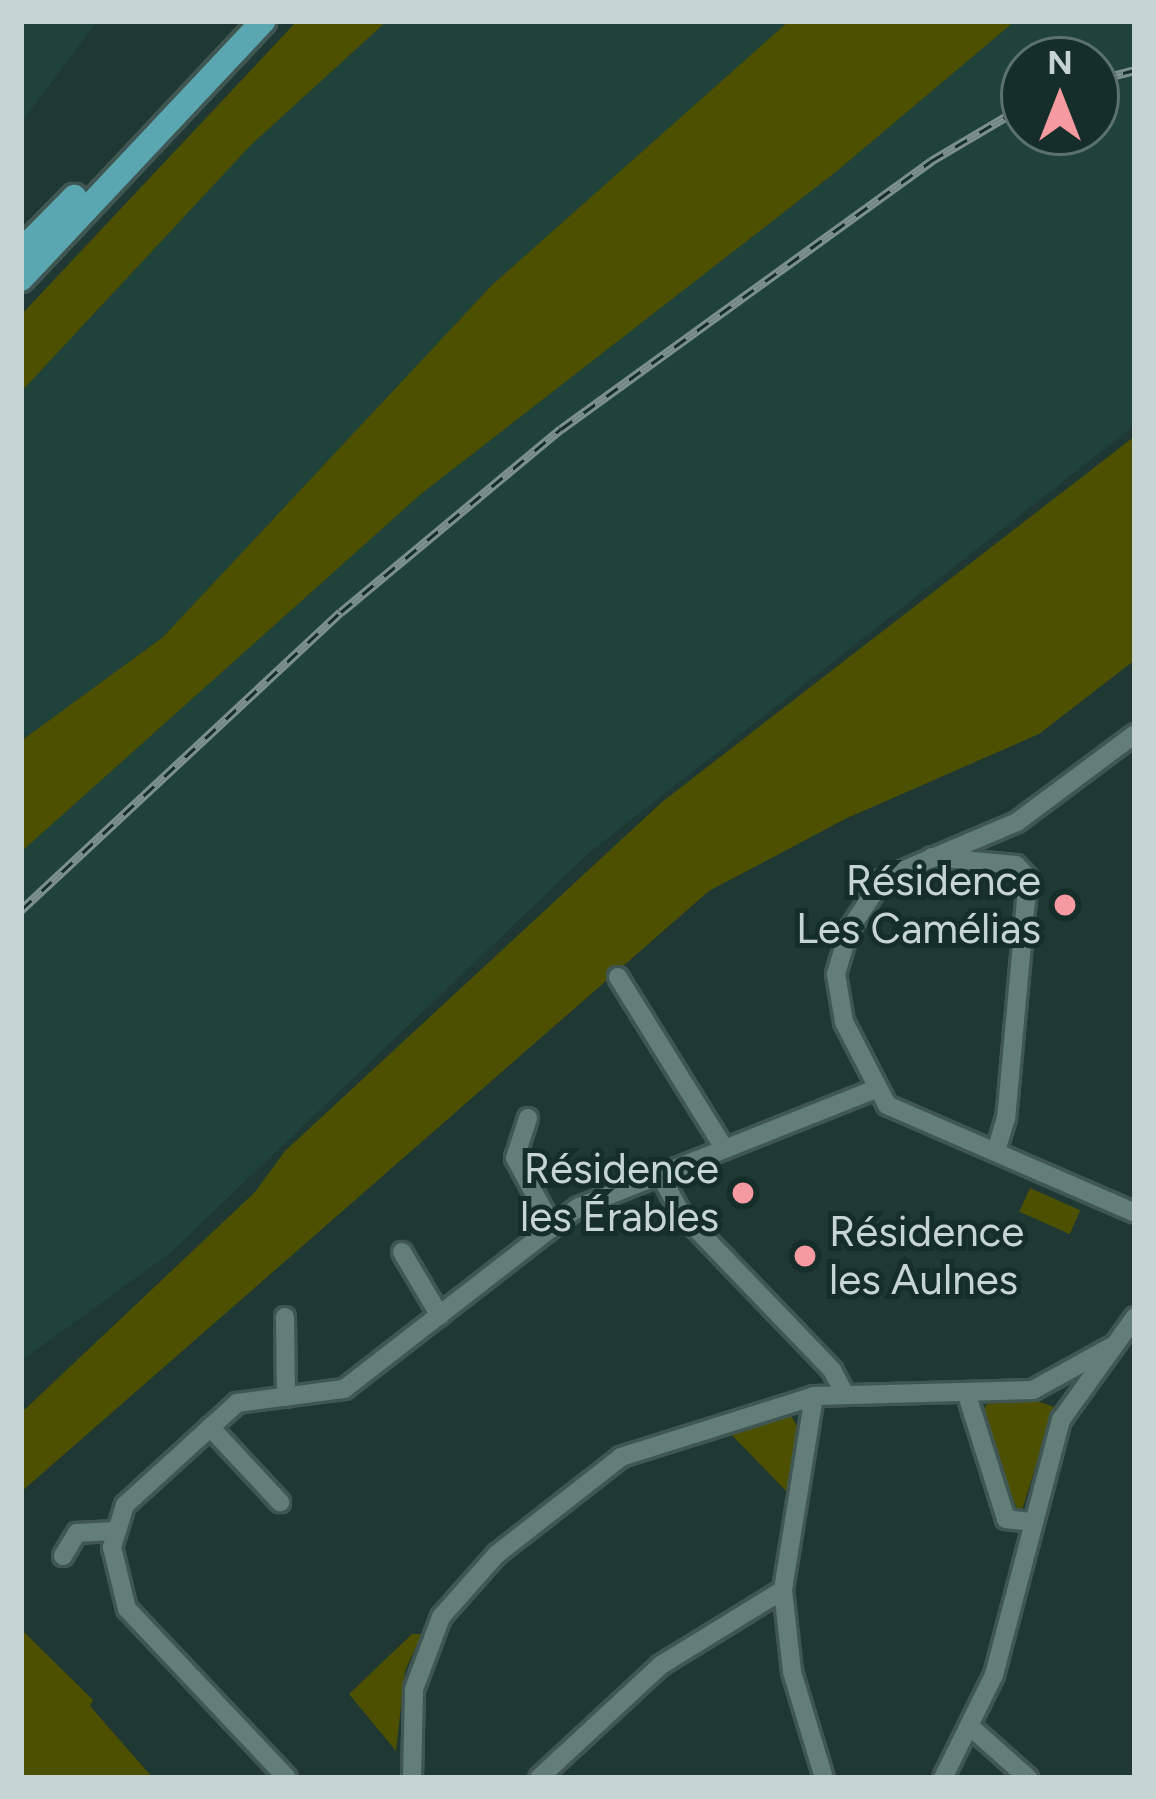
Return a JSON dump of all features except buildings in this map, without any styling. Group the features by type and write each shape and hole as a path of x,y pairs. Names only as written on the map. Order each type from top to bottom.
{"main road":[{"path":"21,251 242,21"},
{"path":"21,279 263,21"}],"street":[{"path":"1135,734 1023,819 889,874 849,930 836,974 844,1022 873,1090 905,1115 1135,1213"},
{"path":"928,857 1016,865 1030,885 1006,1123 996,1151"},
{"path":"618,977 724,1148"},
{"path":"284,1777 123,1601 114,1531 125,1505 242,1401 344,1389 552,1226 658,1173 873,1090"},
{"path":"528,1118 515,1158 552,1226"},
{"path":"658,1173 681,1213 832,1370 844,1393"},
{"path":"402,1252 440,1316"},
{"path":"285,1317 286,1397"},
{"path":"943,1778 973,1729 1002,1649 1030,1522 1066,1409 1135,1318"},
{"path":"412,1778 409,1722 424,1654 477,1573 622,1457 814,1396 1042,1388 1111,1347"},
{"path":"967,1394 1006,1519 1030,1522"},
{"path":"814,1396 783,1590 792,1672 824,1778"},
{"path":"210,1427 280,1502"},
{"path":"63,1556 77,1532 114,1531"},
{"path":"539,1778 661,1665 783,1590"},
{"path":"973,1729 1028,1778"}],"shaded area":[{"path":"21,21 98,21 21,123"},
{"path":"297,21 387,21 250,146 21,392 21,315"},
{"path":"387,21 789,21 492,285 163,637 21,741 21,392 250,146"},
{"path":"789,21 1015,21 837,171 421,494 21,852 21,741 163,637 492,285"},
{"path":"1015,21 1135,21 1135,425 590,852 169,1254 21,1361 21,852 421,494 837,171"},
{"path":"1135,436 1135,660 1039,734 845,819 709,891 21,1492 21,1413 255,1192 285,1151 662,802"},
{"path":"1030,1188 1080,1210 1070,1234 1019,1212"},
{"path":"1032,1399 1054,1407 1020,1517 981,1414 987,1404"},
{"path":"788,1411 802,1434 787,1492 726,1429"},
{"path":"21,1629 93,1700 90,1706 153,1778 21,1778"},
{"path":"412,1634 422,1634 405,1671 396,1751 349,1694"}],"railway":[{"path":"1120,74 1135,70"},
{"path":"21,910 341,612 561,429 931,161 1000,120"}],"place":[{"name":"Résidence Les Camélias","path":"1065,905"},
{"name":"Résidence les Érables","path":"743,1193"},
{"name":"Résidence les Aulnes","path":"805,1256"}]}
